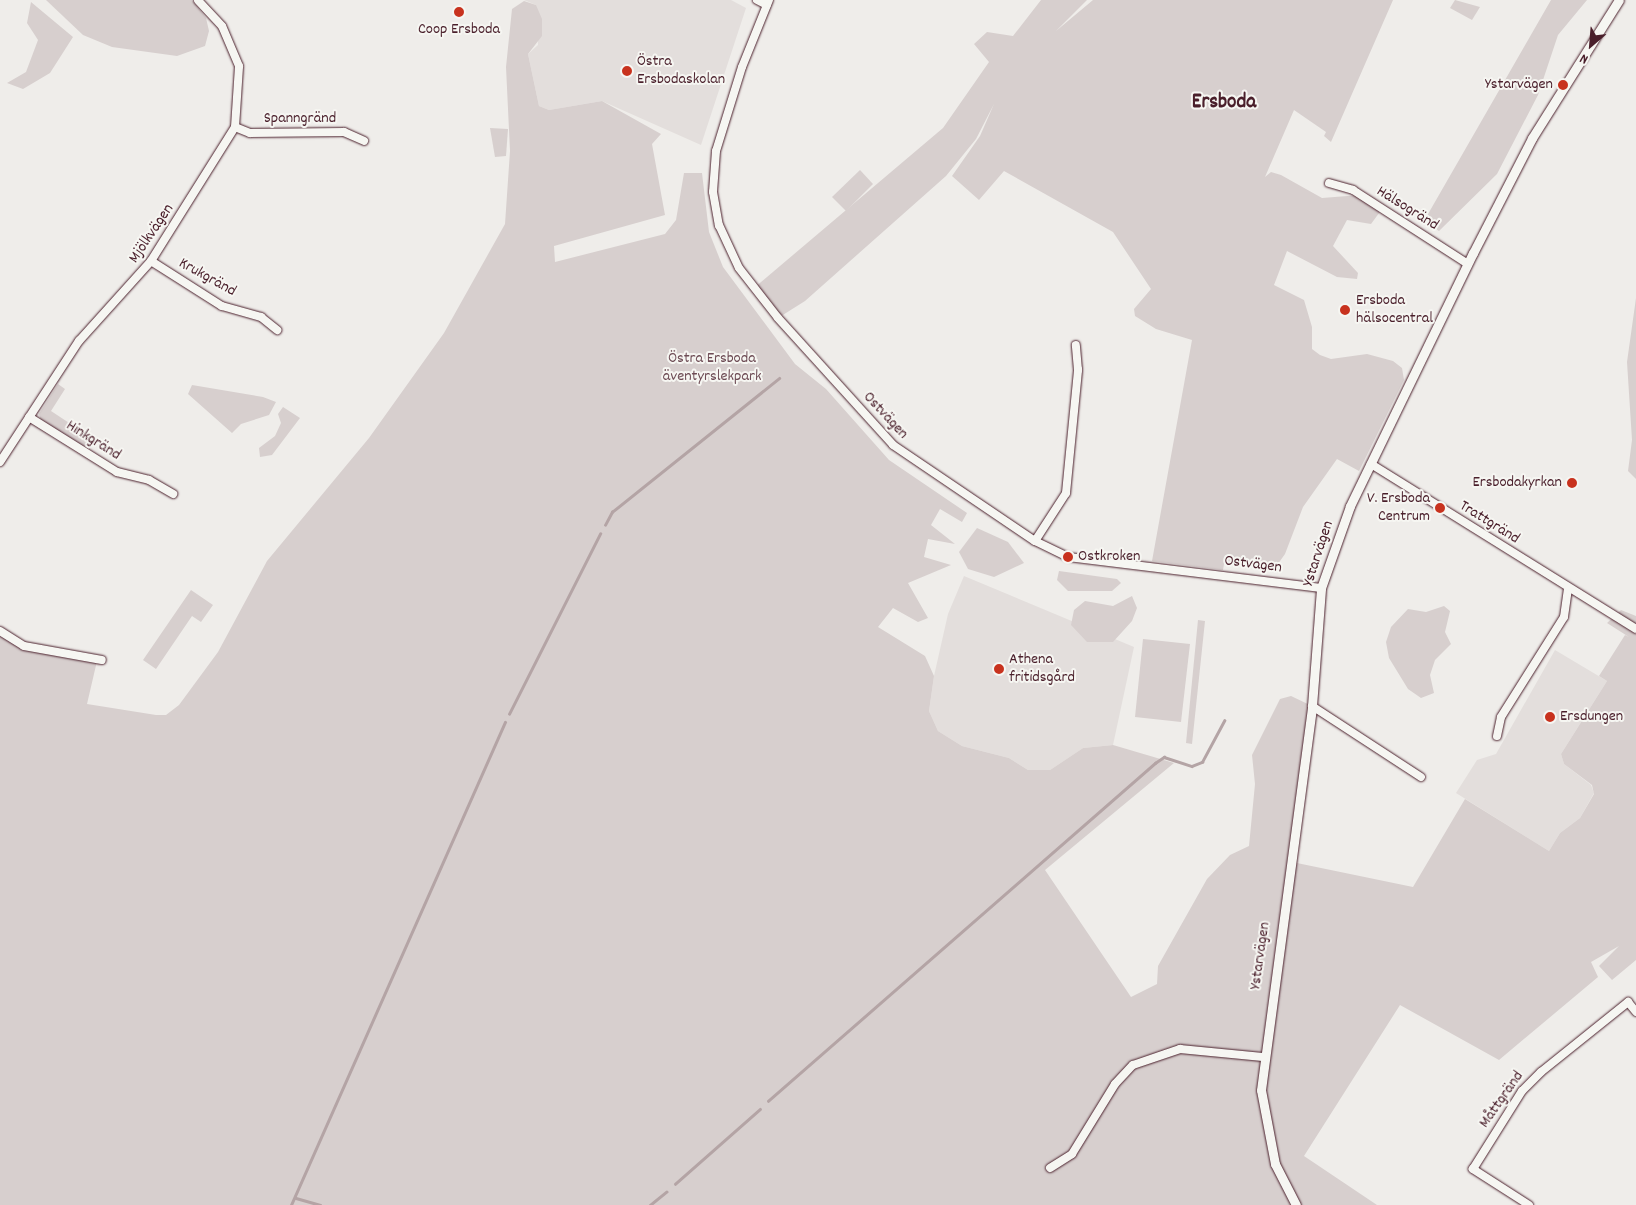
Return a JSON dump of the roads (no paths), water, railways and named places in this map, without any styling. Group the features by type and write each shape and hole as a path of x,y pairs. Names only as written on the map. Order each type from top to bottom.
{"street":[{"name":"Mjölkvägen","path":"0,462 79,341 151,261 235,127 239,66 222,26 198,0"},
{"path":"757,0 768,3"},
{"name":"Ystarvägen","path":"1296,1205 1274,1164 1262,1113 1263,1057 1312,706 1321,588 1350,506 1468,264 1532,138 1619,0"},
{"name":"Ostvägen","path":"768,3 716,151 713,192 728,249 778,318 893,445 1035,541 1073,558 1321,588"},
{"name":"Spanngränd","path":"235,127 250,133 344,132 364,141"},
{"name":"Hälsogränd","path":"1329,183 1353,190 1468,264"},
{"name":"Krukgränd","path":"151,261 222,306 261,317 277,330"},
{"path":"1035,541 1066,492 1078,370 1076,345"},
{"name":"Hinkgränd","path":"29,417 117,472 149,480 173,494"},
{"name":"Trattgränd","path":"1371,464 1580,596 1636,629"},
{"path":"1497,736 1501,717 1564,617 1568,588"},
{"path":"0,631 24,646 102,660"},
{"path":"1312,706 1421,777"},
{"name":"Måttgränd","path":"1529,1205 1473,1168 1522,1091 1541,1072 1628,1002 1636,1012"},
{"path":"1050,1168 1072,1154 1114,1084 1133,1065 1180,1049 1263,1057"}],"waterway":[{"path":"605,525 612,512 779,378"},
{"path":"509,714 600,534"},
{"path":"768,1101 1155,763 1164,757 1192,766 1202,762 1224,721"},
{"path":"291,1205 505,722"},
{"path":"675,1184 760,1109"},
{"path":"650,1205 666,1192"},
{"path":"296,1198 320,1205"}],"place":[{"name":"Coop Ersboda","path":"459,12"},
{"name":"Östra Ersbodaskolan","path":"627,71"},
{"name":"Ystarvägen","path":"1563,85"},
{"name":"Ersboda hälsocentral","path":"1345,310"},
{"name":"Ersbodakyrkan","path":"1572,483"},
{"name":"V. Ersboda Centrum","path":"1440,508"},
{"name":"Ostkroken","path":"1068,557"},
{"name":"Athena fritidsgård","path":"999,669"},
{"name":"Ersdungen","path":"1550,717"}],"district":[{"name":"Ersboda","path":"1224,103"}],"park label":[{"name":"Östra Ersboda äventyrslekpark","path":"712,368"}]}
